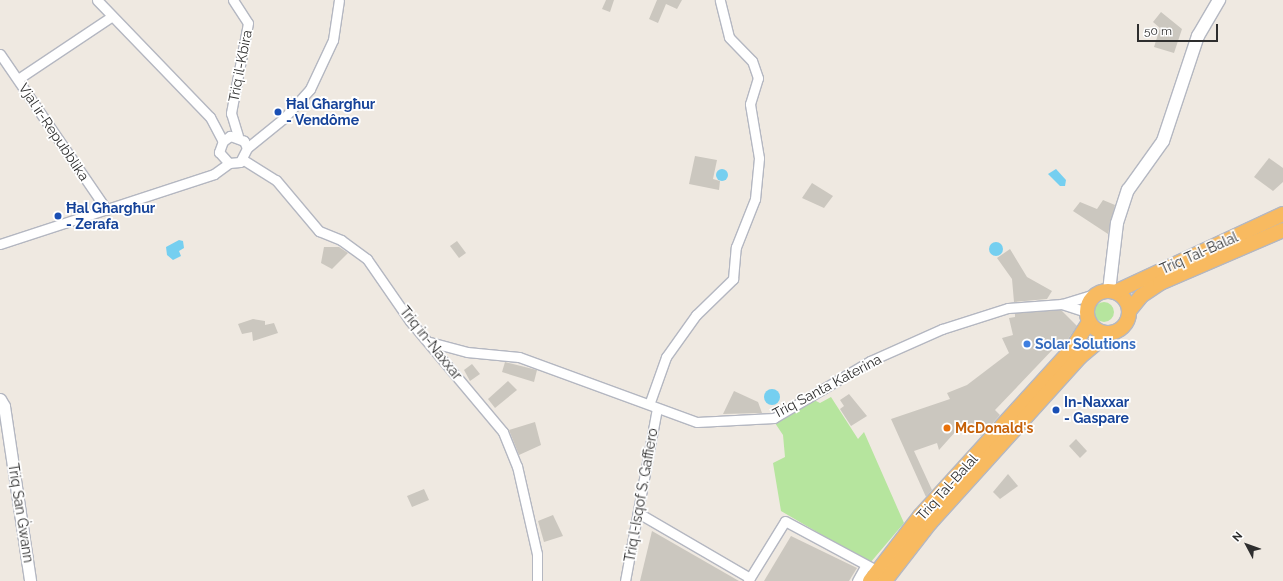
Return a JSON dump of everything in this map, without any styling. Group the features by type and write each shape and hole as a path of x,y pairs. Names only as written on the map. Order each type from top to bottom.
{"highway":[{"name":"Triq Tal-Balal","path":"870,572 1071,350 1087,317 1091,299 1283,214"},
{"name":"Triq Tal-Balal","path":"885,581 930,523 1080,357 1107,334 1122,328 1129,311 1141,296 1160,283 1283,230"},
{"path":"1108,292 1124,298 1129,311"},
{"path":"1087,317 1096,330 1107,334"}],"main road":[{"path":"1108,292 1117,223 1128,190 1163,141 1198,36 1219,0"}],"street":[{"path":"97,0 111,17 210,117 223,141"},
{"name":"Triq il-Kbira","path":"233,0 248,23 231,113 238,136"},
{"path":"0,244 214,174 229,163 242,159 247,148 284,118 310,89 333,40 339,0"},
{"path":"650,402 666,357 696,315 733,279 736,247 755,199 759,158 750,104 758,78 752,61 729,37 720,0"},
{"path":"18,79 111,17"},
{"name":"Vjal ir-Repubblika","path":"1,57 18,79 107,210"},
{"path":"229,163 219,152 223,141 230,136 238,136 247,148"},
{"name":"Triq in-Naxxar","path":"242,159 276,180 319,231 341,240 367,259 410,321 430,342 502,432 517,466 536,554 537,581"},
{"name":"Triq Santa Katerina","path":"430,342 467,352 519,357 594,386 650,402 657,409 697,422 774,418 870,360 942,329 1008,308 1062,304 1108,292"},
{"name":"Triq Santa Katerina","path":"1062,304 1087,317"},
{"name":"Triq San Ġwann","path":"0,399 4,406 30,581"},
{"name":"Triq l-Isqof S. Gaffiero","path":"625,581 640,514 657,409"},
{"path":"640,514 749,579 784,522 870,572 857,581"}],"green space":[{"path":"1104,302 1111,305 1114,312 1111,319 1104,322 1097,319 1094,312 1097,305"},
{"path":"831,397 858,439 864,432 904,523 870,563 781,511 773,463 785,457 783,435 775,423 814,400 820,403"}],"water":[{"path":"720,169 724,169 728,175 724,181 720,181 716,177 716,173"},
{"path":"1056,169 1066,180 1065,186 1060,186 1048,174"},
{"path":"179,240 183,241 184,248 179,251 181,256 173,260 167,255 166,247"},
{"path":"993,242 999,242 1003,246 1003,252 999,256 993,256 989,252 989,246"},
{"path":"769,389 775,389 780,394 778,403 775,405 769,405 764,400 764,394"}],"building":[{"path":"606,0 614,0 610,12 602,9"},
{"path":"657,0 682,0 677,9 666,4 658,23 649,19"},
{"path":"1161,12 1182,29 1174,53 1154,47 1160,28 1153,22"},
{"path":"695,156 717,160 713,179 720,181 719,190 689,184"},
{"path":"1269,158 1283,168 1283,182 1273,191 1254,177"},
{"path":"812,183 833,196 824,208 802,198"},
{"path":"1103,200 1115,205 1108,234 1073,211 1080,202 1097,209"},
{"path":"457,241 466,253 459,258 450,246"},
{"path":"324,247 339,247 348,253 332,269 321,263"},
{"path":"1010,249 1027,277 1052,291 1047,299 1014,302 1012,279 997,258"},
{"path":"1061,310 1077,326 1061,349 1057,345 995,410 1000,415 981,436 965,421 939,450 937,443 914,451 932,490 926,497 891,419 950,399 947,393 967,385 1009,353 1002,338 1013,335 1009,318 1015,317 1015,313"},
{"path":"253,319 265,321 265,325 274,323 278,333 253,341 252,332 242,334 238,324"},
{"path":"505,362 537,370 534,382 502,372"},
{"path":"472,364 480,374 470,381 464,370"},
{"path":"508,381 517,390 495,408 488,399"},
{"path":"734,391 758,402 762,413 723,414"},
{"path":"849,394 867,416 851,426 840,409 844,406 840,400"},
{"path":"535,422 541,445 519,455 509,430"},
{"path":"1076,439 1087,451 1080,458 1069,446"},
{"path":"1008,474 1018,486 1000,499 993,492"},
{"path":"424,489 429,500 412,507 407,496"},
{"path":"553,515 563,536 544,542 538,521"},
{"path":"652,531 739,581 640,581"},
{"path":"791,536 857,568 849,581 764,581"}],"place":[{"name":"Ħal Għargħur - Vendôme","path":"278,112"},
{"name":"Ħal Għargħur - Zerafa","path":"58,216"},
{"name":"Solar Solutions","path":"1027,344"},
{"name":"In-Naxxar - Gaspare","path":"1056,410"},
{"name":"McDonald's","path":"947,428"}]}
